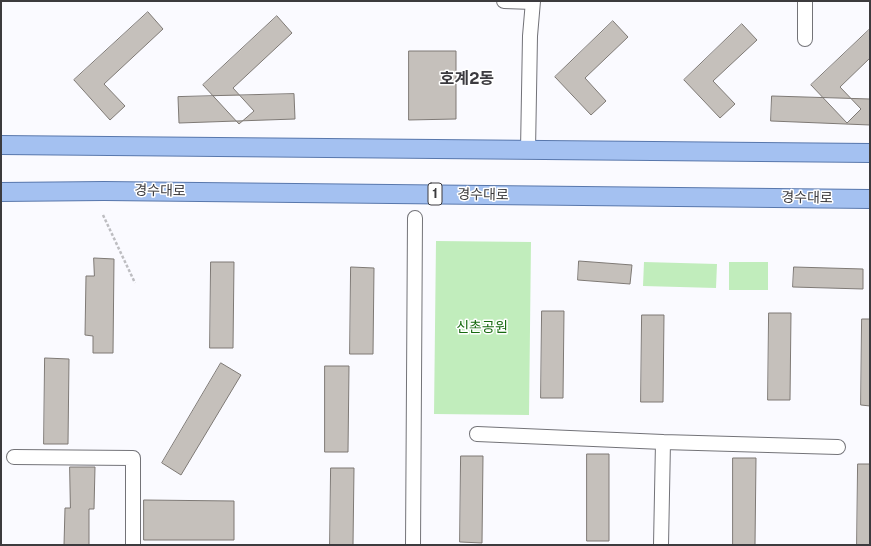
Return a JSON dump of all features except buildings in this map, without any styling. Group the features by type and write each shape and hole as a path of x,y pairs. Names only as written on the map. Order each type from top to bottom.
{"main road":[{"path":"1,146 870,153"},
{"name":"경수대로","path":"1,192 104,191 870,199"}],"street":[{"path":"504,1 533,1 530,36 528,150"},
{"path":"805,1 805,39"},
{"path":"413,545 415,218"},
{"path":"477,434 663,442 838,447"},
{"path":"661,545 663,442"},
{"path":"14,458 133,458 133,545"}],"path":[{"path":"103,215 135,283"}],"green space":[{"name":"신촌공원","path":"436,241 531,242 529,415 434,414"},
{"path":"644,262 717,264 716,288 643,286"},
{"path":"729,262 768,262 768,290 729,290"}],"district":[{"name":"호계2동","path":"467,79"}]}
